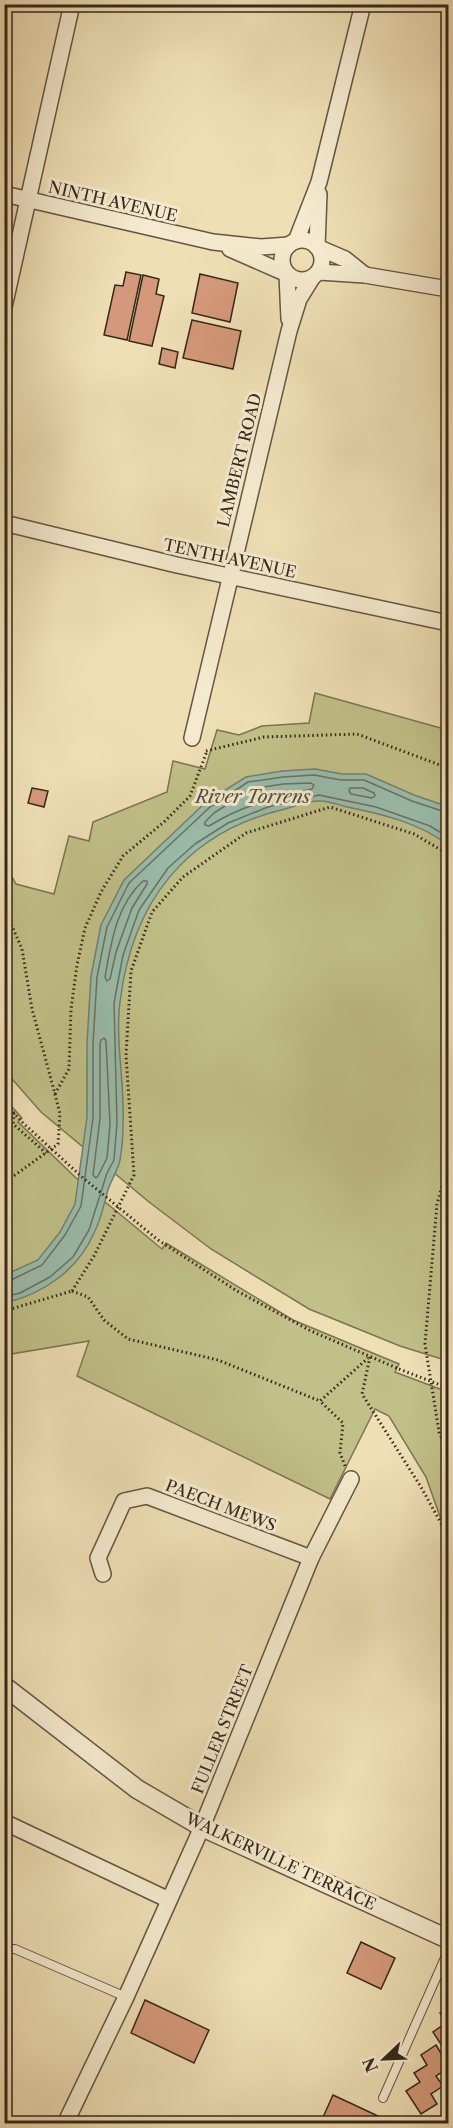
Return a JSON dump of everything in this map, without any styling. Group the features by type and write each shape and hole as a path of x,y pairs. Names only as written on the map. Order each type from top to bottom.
{"street":[{"path":"4,307 72,4"},
{"path":"363,4 319,182 292,243 284,251 283,267 287,274 295,280 303,281 316,275 365,275 448,289"},
{"path":"316,275 323,259 317,247 319,182"},
{"name":"NINTH AVENUE","path":"4,194 213,242 261,247 292,243"},
{"path":"292,243 304,240 345,259 365,275"},
{"name":"NINTH AVENUE","path":"213,242 287,274"},
{"name":"LAMBERT ROAD","path":"287,274 289,331"},
{"name":"LAMBERT ROAD","path":"192,738 289,331 299,299 316,275"},
{"name":"TENTH AVENUE","path":"4,524 448,623"},
{"name":"FULLER STREET","path":"65,2124 126,1997 202,1827 311,1558 351,1479"},
{"name":"PAECH MEWS","path":"104,1574 98,1558 124,1500 147,1496 311,1558"},
{"name":"WALKERVILLE TERRACE","path":"4,1686 137,1789 202,1827 448,1939"},
{"path":"4,1822 169,1900"}],"lane":[{"path":"4,1948 15,1949 126,1997"},
{"path":"383,2098 448,1951"}],"path":[{"path":"207,751 264,737 357,734 448,768"},
{"path":"192,738 207,751"},
{"path":"56,1094 69,1069 70,1009 85,928 101,892 123,856 164,822 190,796 207,751"},
{"path":"72,1291 94,1256 134,1174 126,1055 131,971 152,912 183,877 246,833 330,807 414,834 448,854"},
{"path":"4,908 22,949 32,1009 60,1114 58,1144 4,1183"},
{"path":"4,1102 22,1122 82,1177 158,1240 237,1291 311,1331 448,1388"},
{"path":"14,1113 14,1124 46,1152"},
{"path":"448,1165 437,1204 425,1344 439,1432 448,1453"},
{"path":"4,1311 72,1291 88,1297 104,1320 128,1339 218,1360 320,1401 343,1423 340,1453 351,1479"},
{"path":"320,1401 370,1357"},
{"path":"370,1357 362,1394 421,1487 448,1536"}],"shaded area":[{"path":"315,693 448,730 448,1361 400,1346 309,1309 211,1249 149,1202 41,1112 5,1071 4,863 16,884 54,894 69,836 89,841 93,822 167,792 173,761 205,769 217,730 239,735 262,726 309,723"},
{"path":"4,1098 22,1118 18,1122 75,1177 162,1249 166,1243 293,1320 399,1364 395,1372 448,1392 448,1539 426,1477 389,1416 375,1409 330,1499 77,1376 89,1341 5,1355"}],"water":[{"name":"River Torrens","path":"315,769 342,774 366,774 443,805 448,809 448,845 437,837 400,820 331,802 312,801 250,820 219,835 192,854 170,877 151,903 137,933 126,966 119,1017 123,1109 122,1147 119,1164 109,1186 99,1223 87,1246 69,1269 46,1287 5,1303 5,1275 38,1260 60,1232 75,1204 87,1117 87,1043 91,976 101,925 124,880 206,802 246,777 282,771"}],"building":[{"path":"126,272 141,275 127,340 104,335 115,285 123,286"},
{"path":"200,274 238,283 230,322 192,313"},
{"path":"143,275 159,279 156,294 164,296 152,346 129,341"},
{"path":"192,320 241,331 233,369 183,358"},
{"path":"162,348 178,352 175,368 159,364"},
{"path":"32,788 48,791 44,807 28,803"},
{"path":"361,1942 395,1958 381,1989 347,1973"},
{"path":"145,2000 209,2030 194,2063 131,2033"},
{"path":"448,2007 448,2055 433,2032 446,2023 440,2013"},
{"path":"436,2045 448,2068 436,2076 443,2086 431,2094 437,2104 421,2114 406,2091 420,2082 414,2073 427,2065 421,2055"},
{"path":"333,2095 395,2124 320,2124"}]}
